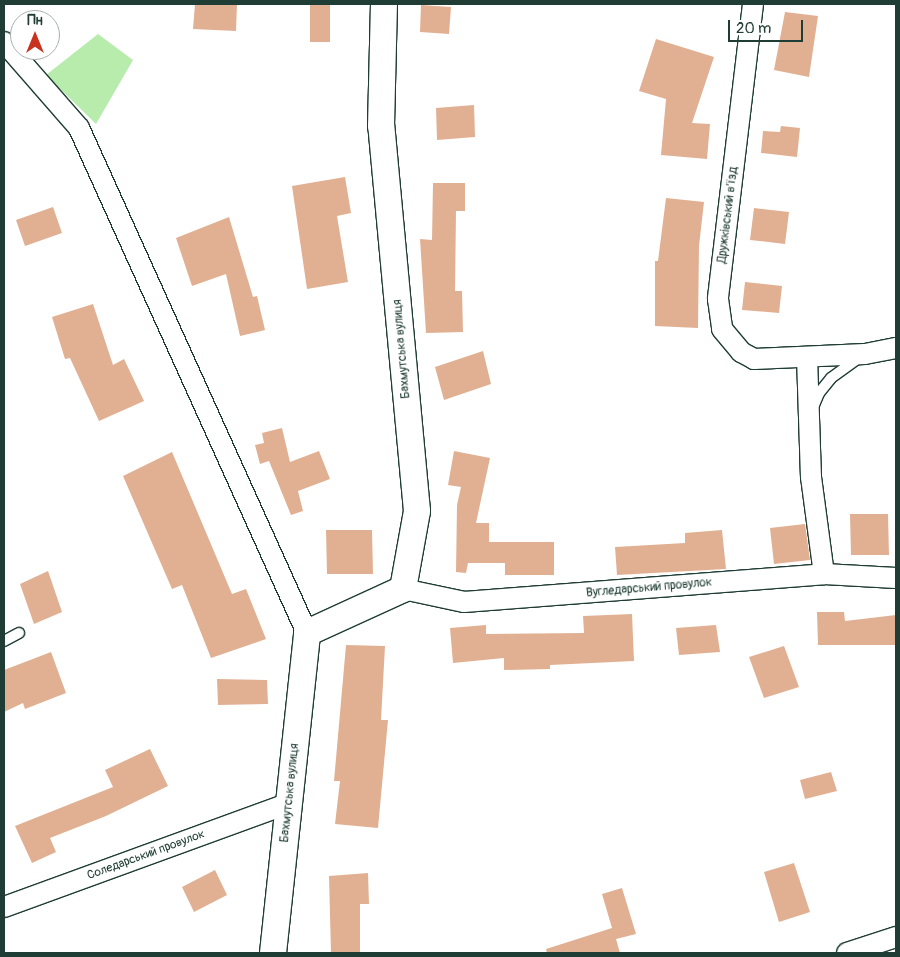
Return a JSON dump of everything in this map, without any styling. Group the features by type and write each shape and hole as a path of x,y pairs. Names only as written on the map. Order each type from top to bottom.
{"street":[{"name":"Бахмутська вулиця","path":"384,4 381,126 417,511 403,589"},
{"name":"Дружківський в’їзд","path":"753,4 718,314 730,342 754,359 865,354 896,348"},
{"path":"4,42 79,128 308,633 403,589"},
{"path":"806,357 811,477 824,574"},
{"name":"Вугледарський провулок","path":"403,589 464,602 824,574 896,578"},
{"name":"Бахмутська вулиця","path":"273,953 308,633"},
{"name":"Соледарський провулок","path":"4,907 289,803"},
{"path":"847,953 896,937"}],"lane":[{"path":"809,420 819,392 831,378 865,354"},
{"path":"4,641 19,632"}],"green space":[{"path":"98,34 133,60 96,124 46,75"}],"building":[{"path":"195,4 237,4 236,31 193,29"},
{"path":"310,4 330,4 330,42 310,42"},
{"path":"421,5 451,7 449,34 420,32"},
{"path":"785,12 818,16 809,77 774,70"},
{"path":"656,39 714,57 692,123 710,124 707,159 661,155 666,99 639,91"},
{"path":"474,105 475,137 437,140 436,108"},
{"path":"781,126 800,128 797,157 761,153 763,131 780,132"},
{"path":"345,177 351,213 337,216 348,282 307,289 292,186"},
{"path":"433,183 465,183 465,211 456,211 455,291 462,291 463,332 426,333 420,239 432,240"},
{"path":"666,198 704,202 699,246 698,328 655,326 655,261 658,261"},
{"path":"53,207 62,233 25,246 16,220"},
{"path":"754,208 789,212 785,244 750,240"},
{"path":"229,217 253,297 257,296 265,330 240,336 226,274 192,286 176,238"},
{"path":"745,282 782,286 779,313 742,310"},
{"path":"93,304 113,365 124,359 144,401 99,421 70,358 65,359 52,317"},
{"path":"483,351 491,384 444,400 435,367"},
{"path":"282,428 290,462 319,451 330,479 298,491 303,511 291,515 269,461 260,464 255,445 264,443 262,433"},
{"path":"454,451 490,458 476,523 489,523 489,542 554,542 554,575 505,575 505,563 468,563 466,573 456,572 457,505 461,487 448,485"},
{"path":"172,452 232,594 246,589 266,639 211,658 182,585 172,589 123,476"},
{"path":"850,514 888,514 889,555 851,555"},
{"path":"805,524 810,560 774,564 770,528"},
{"path":"326,530 372,530 373,574 327,574"},
{"path":"722,530 726,569 617,575 615,547 685,543 685,533"},
{"path":"48,571 62,612 34,624 20,584"},
{"path":"817,612 844,612 845,621 896,615 896,645 818,645"},
{"path":"632,614 634,661 550,665 550,669 504,670 504,658 453,663 450,628 486,625 486,634 584,633 583,616"},
{"path":"716,625 720,652 679,655 676,628"},
{"path":"346,645 385,646 381,720 388,720 378,828 335,824 340,781 334,781"},
{"path":"784,646 799,687 764,698 749,657"},
{"path":"51,652 66,693 25,709 23,703 4,712 4,670"},
{"path":"217,679 267,680 268,704 218,705"},
{"path":"150,749 168,786 106,816 50,838 56,852 32,863 15,826 113,787 105,770"},
{"path":"831,772 837,791 805,799 800,780"},
{"path":"794,863 810,912 779,922 764,872"},
{"path":"215,870 227,895 194,912 182,887"},
{"path":"368,873 369,904 360,904 360,953 331,953 329,876"},
{"path":"622,888 636,934 616,939 620,953 547,953 546,949 612,928 602,894"}]}
